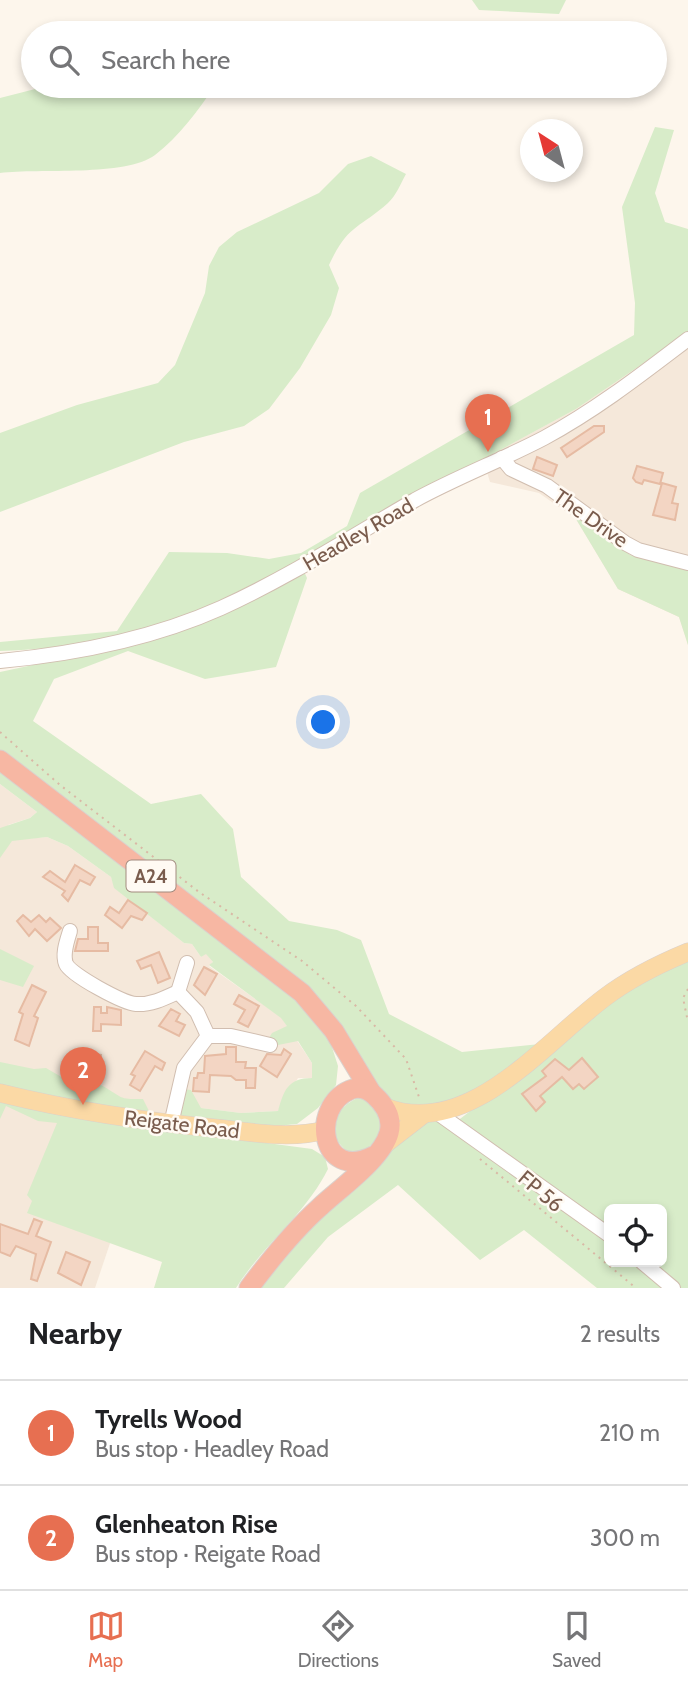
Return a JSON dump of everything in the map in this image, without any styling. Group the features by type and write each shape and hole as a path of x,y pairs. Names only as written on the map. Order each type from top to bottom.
{"highway":[{"name":"A24","path":"0,760 302,993 322,1015 371,1092"},
{"path":"344,1050 346,1083 341,1096 333,1105 325,1130 333,1154 340,1160 353,1163 378,1151"},
{"path":"249,1288 320,1207 378,1151 390,1132 390,1119 385,1107 371,1092 361,1088 341,1096"},
{"path":"320,1207 339,1172 340,1160"}],"main road":[{"path":"378,1151 431,1114 509,1078 605,997 688,951"},
{"name":"Reigate Road","path":"0,1093 92,1113 171,1124 295,1135 325,1130"},
{"path":"385,1107 400,1113 431,1114"}],"street":[{"name":"Headley Road","path":"0,661 81,651 162,629 218,609 304,567 418,499 593,409 688,339"},
{"name":"The Drive","path":"502,458 511,469 547,486 625,543 638,550 688,563"},
{"path":"70,931 59,959 73,972 126,1002 146,1003 178,992"},
{"path":"178,992 187,963"},
{"path":"178,992 197,1012 208,1036"},
{"path":"208,1036 231,1036 253,1048 270,1045"},
{"path":"171,1124 184,1068 208,1036"},
{"path":"431,1114 604,1232"},
{"path":"648,1267 673,1288"}],"path":[{"path":"0,732 51,777 199,892 302,961 356,1006 406,1059 431,1114"},
{"path":"688,989 683,999 688,1022"},
{"name":"FP 56","path":"478,1157 636,1288"}],"shaded area":[{"path":"688,333 688,645 679,617 618,589 576,519 539,493 490,482 483,459 576,409"},
{"path":"0,784 37,812 30,818 8,825 12,840 47,837 68,846 111,877 115,888 184,943 192,944 201,957 206,953 213,962 209,966 282,1018 312,1063 312,1078 298,1078 278,1111 241,1113 201,1108 176,1114 95,1107 0,1085"},
{"path":"0,1096 149,1127 95,1288 0,1288"}],"green space":[{"path":"472,0 566,0 559,14 479,10"},
{"path":"21,93 21,98 206,98 172,140 155,155 141,162 103,169 0,173 0,98"},
{"path":"655,127 674,130 655,193 665,222 688,229 688,333 576,409 415,496 300,563 307,578 276,667 205,679 128,651 54,679 33,721 151,804 201,794 233,829 241,877 289,921 337,930 361,940 389,1014 462,1052 540,1044 500,1075 456,1099 440,1104 402,1107 393,1102 374,1082 337,1022 0,751 0,672 122,646 91,645 0,651 0,642 117,631 169,552 227,553 269,559 301,553 347,526 360,493 634,335 635,303 622,207"},
{"path":"371,156 406,174 391,200 348,234 336,252 329,265 339,288 331,315 300,368 269,409 244,426 184,442 0,512 0,433 77,405 158,383 175,365 205,293 209,266 219,247 237,232 319,193 348,164"},
{"path":"576,519 589,522 630,555 688,570 688,645 679,617 618,589"},
{"path":"0,771 295,994 330,1041 338,1066 336,1085 318,1108 297,1124 265,1127 177,1120 183,1089 191,1090 201,1108 241,1113 278,1111 282,1097 292,1083 312,1078 312,1063 298,1041 273,1046 269,1038 272,1033 287,1026 281,1018 209,965 213,962 206,954 201,957 192,944 184,943 114,888 111,877 68,846 47,837 12,841 0,858 0,828 30,818 37,812 0,784"},
{"path":"0,949 34,966 23,987 0,980"},
{"path":"688,961 688,1288 677,1288 654,1267 667,1267 667,1204 604,1204 604,1226 456,1122 633,986"},
{"path":"0,1062 34,1069 46,1068 82,1089 98,1085 121,1097 143,1099 149,1111 95,1107 0,1085"},
{"path":"364,1095 377,1113 381,1129 373,1143 354,1157 337,1140 334,1123 343,1108"},
{"path":"0,1096 149,1127 312,1149 325,1157 328,1169 308,1201 236,1288 154,1288 162,1262 27,1213 32,1201 27,1195 57,1123 38,1121 6,1106 0,1119"},
{"path":"432,1119 441,1121 604,1235 604,1267 642,1267 666,1288 597,1288 524,1230 480,1260 398,1185 328,1237 284,1288 261,1288 296,1242 410,1131"}],"building":[{"path":"594,426 604,426 604,432 567,457 561,448"},
{"path":"537,457 557,465 553,476 533,469"},
{"path":"637,466 663,473 660,484 644,480 642,484 636,482 633,478"},
{"path":"662,483 676,487 672,503 678,504 675,520 653,515"},
{"path":"75,865 95,877 90,885 80,880 68,901 62,895 65,891 43,877 50,871 65,882"},
{"path":"128,900 147,913 142,920 131,916 122,928 105,915 110,907 119,913"},
{"path":"23,915 31,922 39,915 46,922 50,918 61,928 47,941 35,929 29,936 17,921"},
{"path":"88,927 98,927 98,943 108,943 108,951 75,951 78,939 88,939"},
{"path":"159,952 170,978 158,983 151,965 141,969 137,961"},
{"path":"204,967 217,974 205,995 194,985"},
{"path":"32,985 46,992 34,1016 38,1018 29,1046 15,1040 23,1014 19,1012"},
{"path":"239,995 259,1006 248,1027 238,1022 245,1010 234,1004"},
{"path":"94,1007 101,1007 101,1013 107,1013 107,1007 121,1010 121,1025 101,1024 101,1031 93,1031"},
{"path":"171,1009 180,1014 176,1021 185,1025 179,1036 159,1026"},
{"path":"226,1047 236,1047 236,1062 246,1062 245,1068 256,1068 255,1088 246,1088 246,1080 210,1075 209,1092 193,1091 194,1078 197,1078 198,1073 204,1073 205,1056 226,1054"},
{"path":"284,1049 291,1054 277,1077 260,1066 267,1054 281,1055"},
{"path":"145,1051 165,1063 162,1070 155,1066 140,1091 130,1085 135,1076 131,1074"},
{"path":"89,1054 101,1055 98,1079 74,1076 75,1066 88,1067"},
{"path":"582,1058 598,1077 584,1089 579,1084 573,1089 562,1077 540,1096 545,1102 536,1111 522,1094 546,1076 542,1071 555,1059 569,1070"},
{"path":"34,1219 42,1222 36,1236 51,1242 37,1281 31,1279 36,1254 16,1246 10,1256 0,1252 0,1224 28,1234"},
{"path":"66,1252 90,1262 81,1285 58,1273"}],"place":[{"name":"Tyrells Wood","path":"488,452"},
{"name":"Glenheaton Rise","path":"83,1105"}]}
